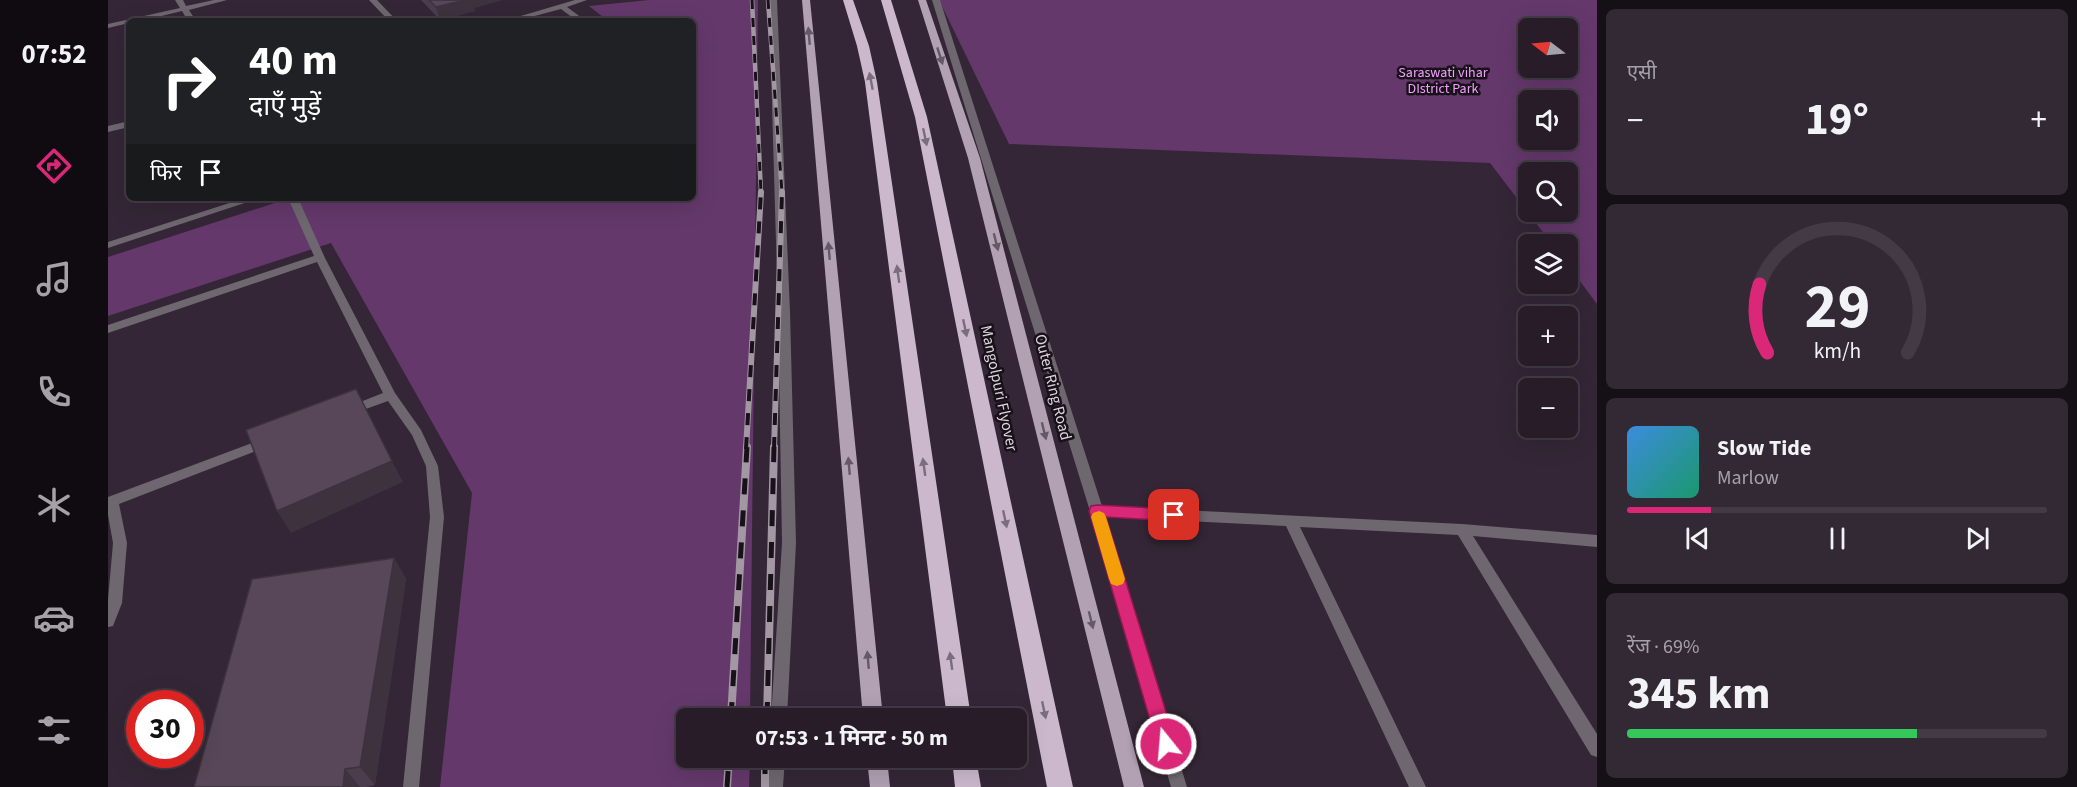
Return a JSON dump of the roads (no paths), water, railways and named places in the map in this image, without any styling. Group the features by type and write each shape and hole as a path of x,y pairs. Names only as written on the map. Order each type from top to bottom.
{"highway":[{"path":"848,0 871,82 957,708"},
{"name":"Mangolpuri Flyover","path":"886,0 921,117 1060,787"},
{"path":"965,768 968,787"}],"main road":[{"path":"806,0 872,708"},
{"name":"Outer Ring Road","path":"922,0 974,158 1134,787"},
{"path":"878,768 880,787"}],"street":[{"path":"179,0 190,18"},
{"path":"144,18 222,0"},
{"path":"374,0 390,18"},
{"path":"519,18 583,0"},
{"path":"773,0 784,312 789,543 780,708"},
{"path":"936,0 1097,511 1179,787"},
{"path":"562,6 578,18"},
{"path":"108,26 126,22"},
{"path":"108,129 126,125"},
{"path":"108,245 246,201"},
{"path":"294,201 320,258 390,395 417,433 432,466 437,517 411,787"},
{"path":"108,329 320,258"},
{"path":"334,416 390,395"},
{"path":"108,621 115,603 120,543 110,502 279,438"},
{"path":"1097,511 1462,530 1597,541"},
{"path":"1290,521 1418,787"},
{"path":"1462,530 1597,749"},
{"path":"775,787 776,768"}],"railway":[{"path":"752,0 761,192"},
{"path":"768,0 782,193"},
{"path":"746,449 761,192"},
{"path":"774,449 782,193"},
{"path":"732,708 747,447"},
{"path":"767,708 774,447"},
{"path":"727,787 728,768"},
{"path":"765,768 765,787"}],"park label":[{"name":"Saraswati vihar DIstrict Park","path":"1443,80"}]}
